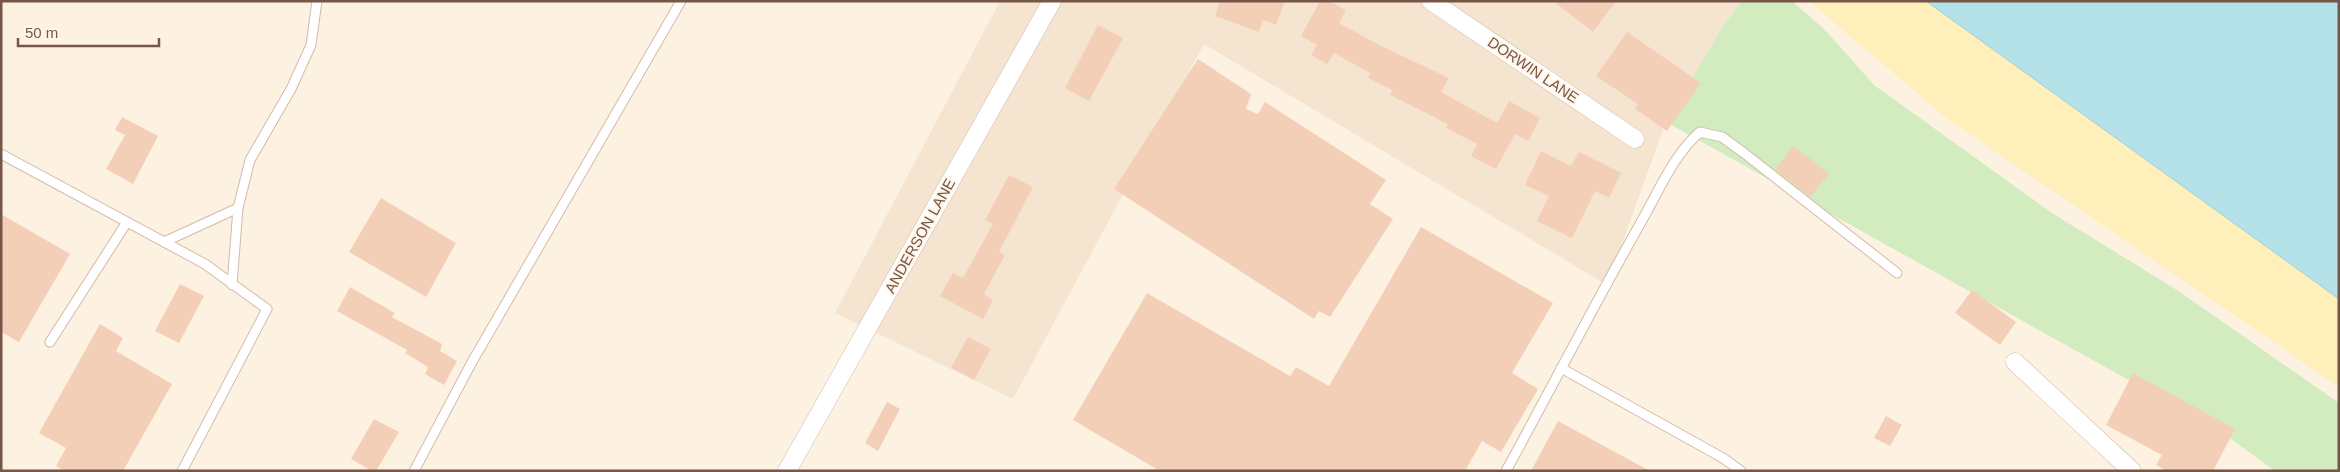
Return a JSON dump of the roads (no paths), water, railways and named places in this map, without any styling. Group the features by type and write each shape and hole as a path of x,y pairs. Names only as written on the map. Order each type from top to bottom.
{"street":[{"name":"ANDERSON LANE","path":"787,471 1052,1"},
{"name":"DORWIN LANE","path":"1432,1 1635,138"},
{"path":"2015,362 2132,471"}],"lane":[{"path":"232,285 238,208 250,160 291,89 311,45 317,1"},
{"path":"414,471 472,362 681,1"},
{"path":"1506,471 1674,165 1690,140 1700,132 1722,137 1897,273"},
{"path":"1,154 205,264 267,309 182,471"},
{"path":"164,242 238,208"},
{"path":"50,342 127,222"},
{"path":"1561,368 1723,458 1741,471"}],"water":[{"path":"1926,1 2339,1 2339,299"}]}
